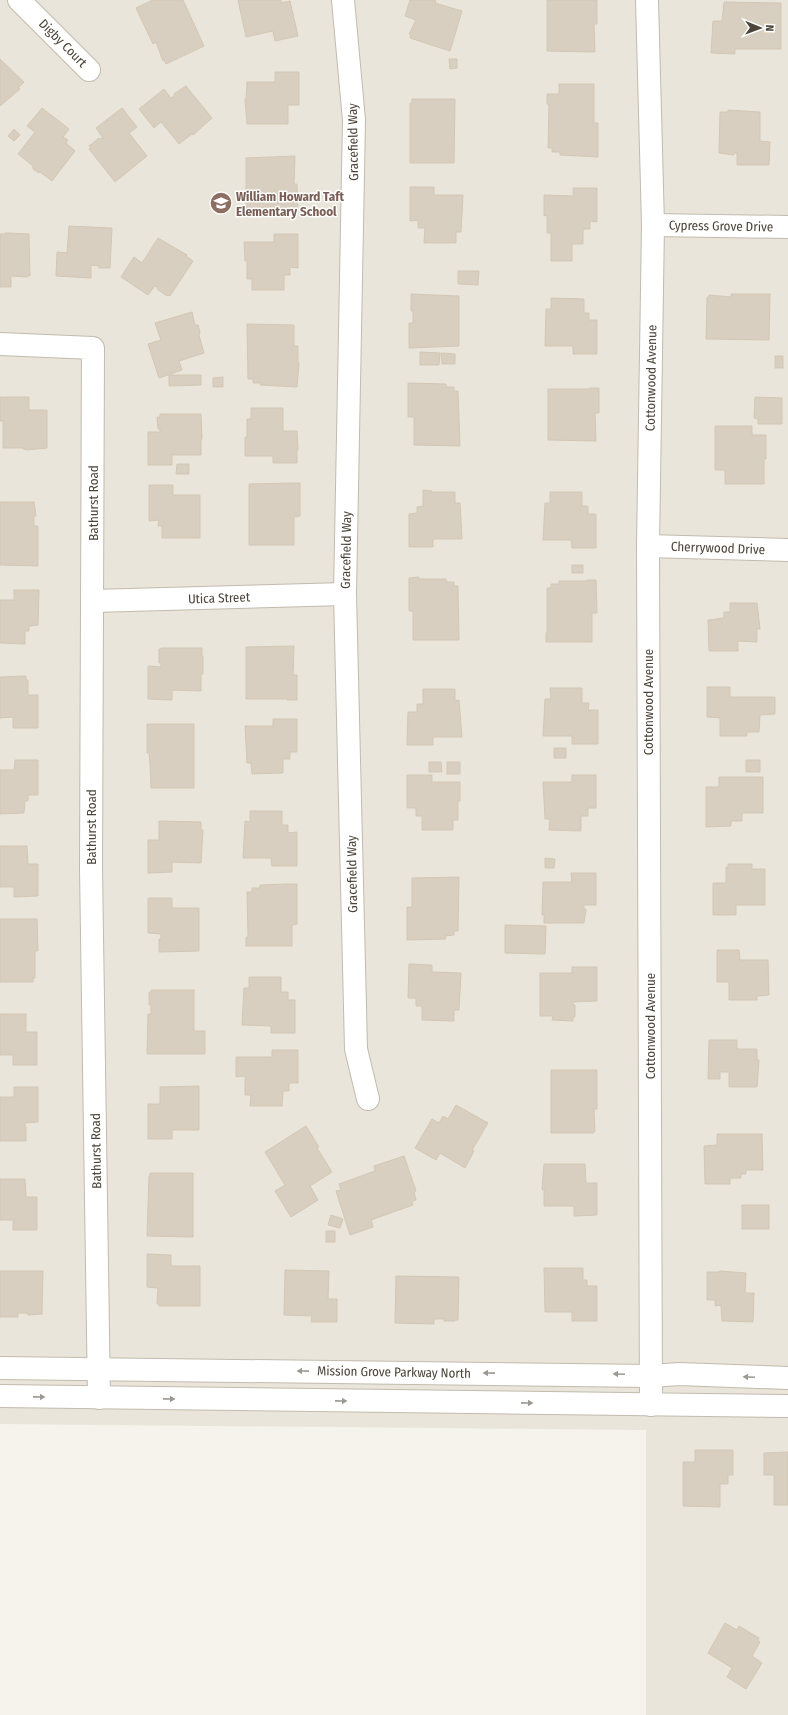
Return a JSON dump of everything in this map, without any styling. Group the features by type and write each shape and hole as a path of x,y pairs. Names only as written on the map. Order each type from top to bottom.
{"street":[{"name":"Digby Court","path":"19,0 89,70"},
{"name":"Gracefield Way","path":"343,0 354,120 345,594 356,1049 368,1099"},
{"name":"Cottonwood Avenue","path":"648,0 654,225 648,546 651,1405"},
{"name":"Cypress Grove Drive","path":"654,225 788,227"},
{"name":"Bathurst Road","path":"0,344 92,348 93,601 91,868 99,1398"},
{"name":"Cherrywood Drive","path":"648,546 788,550"},
{"name":"Utica Street","path":"93,601 345,594"},
{"name":"Mission Grove Parkway North","path":"0,1368 651,1376 679,1374 788,1378"},
{"path":"0,1396 788,1406"}],"shaded area":[{"path":"0,0 788,0 788,1715 646,1715 646,1430 0,1424"}],"building":[{"path":"153,0 183,0 204,46 166,64 164,60 163,61 156,42 153,44 136,8"},
{"path":"238,0 281,0 281,3 290,1 298,36 275,41 273,31 246,37"},
{"path":"410,0 436,0 435,3 462,11 450,51 410,38 411,35 409,34 416,20 405,16"},
{"path":"547,0 597,0 597,24 594,24 595,52 547,51"},
{"path":"724,2 781,3 781,49 735,49 735,54 711,53 713,21 722,21"},
{"path":"0,59 24,82 18,88 20,89 0,106"},
{"path":"449,59 457,59 457,68 450,69"},
{"path":"275,72 299,72 299,105 288,105 288,124 247,124 245,99 247,82 275,82"},
{"path":"559,84 594,84 594,123 598,123 598,157 560,155 560,152 552,152 552,148 548,148 549,104 547,104 547,94 559,94"},
{"path":"186,86 212,118 193,135 192,134 179,144 161,122 154,128 139,109 164,89 171,98 174,94"},
{"path":"412,99 455,99 454,163 410,163 410,103 412,103"},
{"path":"42,108 69,129 63,137 68,140 66,143 75,151 52,181 40,172 39,173 33,169 33,166 18,154 35,132 27,126"},
{"path":"122,108 137,127 129,133 147,156 115,182 89,149 91,148 89,146 99,138 103,138 96,128"},
{"path":"728,110 760,112 760,141 770,142 769,165 737,165 737,153 734,153 734,155 719,153 720,112 728,112"},
{"path":"14,129 20,135 14,141 8,136"},
{"path":"295,156 294,184 297,184 298,210 288,210 288,208 246,208 246,158"},
{"path":"410,187 434,187 434,195 463,195 461,232 456,232 456,243 424,243 425,228 418,228 418,220 410,221"},
{"path":"573,188 597,188 597,222 590,221 590,229 583,229 583,244 572,244 572,261 551,261 551,233 547,233 547,215 544,216 544,195 573,196"},
{"path":"69,226 112,228 110,268 99,268 99,266 91,265 91,278 56,276 57,252 67,253"},
{"path":"0,234 29,234 30,276 11,276 11,287 0,287"},
{"path":"274,234 298,234 298,268 290,267 290,275 284,275 284,290 252,290 252,279 247,279 247,261 245,261 244,242 274,242"},
{"path":"158,238 187,255 186,256 193,261 170,296 167,296 155,286 148,295 121,277 134,257 142,263"},
{"path":"458,271 479,271 478,285 458,284"},
{"path":"411,294 459,296 459,346 409,348 409,323 413,323"},
{"path":"731,294 770,294 769,340 706,339 707,297 709,297 709,295 731,297"},
{"path":"551,298 584,299 584,313 589,313 589,320 597,320 597,354 573,354 573,346 545,346 546,309 551,309"},
{"path":"192,312 195,325 198,325 204,353 179,361 182,370 159,378 148,344 161,340 155,323"},
{"path":"247,324 294,325 294,346 298,346 299,363 297,387 260,385 261,383 253,383 253,379 248,379"},
{"path":"420,352 440,353 439,365 420,365"},
{"path":"441,353 455,354 455,364 442,364"},
{"path":"775,356 783,356 783,368 775,368"},
{"path":"169,375 201,375 201,385 169,386"},
{"path":"223,377 223,387 213,387 213,378"},
{"path":"408,383 446,384 446,387 454,387 454,391 458,391 460,446 414,445 414,417 408,417"},
{"path":"599,388 599,413 595,413 596,441 548,440 548,389"},
{"path":"0,397 29,397 29,410 47,410 47,448 26,450 22,448 3,448 3,421 0,421"},
{"path":"755,397 782,398 782,424 758,424 758,419 754,418"},
{"path":"251,408 283,408 283,431 297,431 297,463 273,463 273,456 245,456 247,419 251,419"},
{"path":"160,414 201,414 201,455 172,455 172,465 148,465 148,432 160,432 160,429 158,429 157,417 160,417"},
{"path":"715,426 752,426 752,435 766,435 764,484 725,484 725,470 715,470"},
{"path":"177,464 189,464 189,474 176,474"},
{"path":"300,483 300,516 294,517 294,545 249,545 249,484"},
{"path":"149,485 173,485 173,495 200,495 200,538 162,538 162,526 158,526 159,520 149,521"},
{"path":"423,490 432,492 455,492 455,503 460,503 462,539 433,539 433,547 409,547 409,514 417,513 417,507 423,506"},
{"path":"550,492 582,492 582,506 588,506 588,514 596,514 596,548 572,548 571,540 543,540 545,503 550,503"},
{"path":"0,502 34,502 36,516 34,516 34,526 38,526 38,566 0,565"},
{"path":"572,565 583,565 583,573 572,573"},
{"path":"419,577 419,579 446,579 446,582 454,582 454,586 458,586 459,640 413,640 413,611 409,611 409,578"},
{"path":"596,580 597,613 592,613 592,642 546,642 547,588 551,588 551,584 559,584 559,581"},
{"path":"14,590 39,590 38,625 29,626 29,631 25,631 25,644 0,643 0,600 14,600"},
{"path":"730,603 757,603 760,629 757,629 757,642 738,641 738,651 709,651 708,620 724,618 724,612 730,612"},
{"path":"294,646 293,675 297,675 297,700 246,699 246,647"},
{"path":"202,648 203,674 201,674 201,691 172,690 172,700 148,699 148,666 161,667 161,663 159,663 159,649"},
{"path":"26,676 26,680 28,680 28,695 38,695 38,728 13,728 13,717 0,718 0,677"},
{"path":"707,687 730,687 730,697 775,697 775,714 760,715 759,732 747,732 747,736 720,736 720,718 707,717"},
{"path":"550,688 582,688 582,703 589,703 588,710 598,710 598,744 572,744 572,736 543,736 545,699 551,699"},
{"path":"423,689 455,689 455,701 459,700 462,737 433,737 433,745 407,745 408,712 417,712 417,704 423,704"},
{"path":"273,719 297,719 297,752 290,752 290,759 283,759 283,773 252,774 251,763 247,763 245,726 273,726"},
{"path":"147,724 194,724 194,788 151,788 149,753 147,753"},
{"path":"554,748 566,748 566,758 554,758"},
{"path":"15,760 38,760 38,795 28,795 28,801 25,801 24,813 0,814 0,770 14,770"},
{"path":"746,760 760,760 760,772 746,772"},
{"path":"429,762 441,762 442,772 429,772"},
{"path":"447,762 460,762 460,774 447,774"},
{"path":"407,775 432,775 432,782 460,782 458,820 453,820 453,830 422,830 422,816 416,816 416,808 407,808"},
{"path":"572,775 596,775 596,808 588,808 588,816 581,816 581,831 549,830 550,819 545,819 543,782 572,782"},
{"path":"719,777 763,777 763,813 742,813 742,821 731,821 731,826 706,827 706,787 719,787"},
{"path":"250,811 282,811 282,825 288,825 288,833 297,832 297,866 272,866 271,858 243,858 245,821 250,822"},
{"path":"159,821 201,822 201,830 203,830 201,863 172,862 172,872 148,873 148,840 159,840"},
{"path":"0,846 27,846 28,864 38,864 38,896 14,897 14,887 0,887"},
{"path":"545,858 555,859 554,868 545,868"},
{"path":"728,864 752,864 752,869 765,869 765,905 736,905 736,915 713,915 713,883 726,883 726,867 728,867"},
{"path":"571,873 596,873 596,905 584,905 584,909 586,909 584,923 544,923 544,915 542,915 543,882 572,882"},
{"path":"459,877 458,931 454,931 454,935 445,936 446,939 407,940 407,907 412,907 412,878"},
{"path":"297,884 297,924 292,925 292,946 246,946 246,937 248,937 247,892 252,892 252,888 260,888 260,885"},
{"path":"148,898 172,898 172,908 199,908 199,951 159,952 159,939 161,939 161,934 148,933"},
{"path":"0,919 37,919 38,951 35,951 35,978 33,978 33,982 0,982"},
{"path":"505,925 546,926 545,954 505,953"},
{"path":"717,950 739,950 740,960 768,960 769,995 757,996 757,1000 729,1000 729,982 717,982"},
{"path":"409,964 432,965 432,972 461,973 459,1010 454,1010 454,1021 422,1020 422,1006 416,1006 416,998 408,998"},
{"path":"572,967 597,967 597,1001 573,1002 573,1005 575,1005 575,1017 573,1017 573,1021 552,1020 553,1016 540,1016 540,973 572,973"},
{"path":"249,977 281,977 281,992 288,992 288,1000 295,1000 295,1033 271,1033 271,1026 242,1025 244,988 249,988"},
{"path":"151,990 194,990 194,1031 205,1031 205,1054 147,1054 148,1014 151,1014 149,992 152,992"},
{"path":"0,1014 26,1014 26,1032 37,1032 37,1065 13,1065 13,1055 0,1055"},
{"path":"709,1040 737,1040 737,1049 757,1049 757,1060 759,1060 757,1087 729,1087 729,1072 720,1072 720,1079 708,1079"},
{"path":"272,1050 298,1050 298,1083 289,1083 289,1091 283,1091 282,1106 250,1106 251,1095 245,1095 245,1076 236,1077 236,1057 272,1057"},
{"path":"551,1070 597,1070 597,1109 594,1109 594,1133 551,1133"},
{"path":"199,1086 199,1130 172,1130 172,1139 148,1139 148,1104 160,1104 160,1087"},
{"path":"14,1087 38,1087 38,1122 25,1123 26,1141 0,1141 0,1097 14,1097"},
{"path":"456,1105 488,1123 472,1150 474,1151 465,1168 440,1153 436,1160 415,1148 432,1119 439,1123 443,1116 448,1119"},
{"path":"306,1126 319,1147 317,1148 332,1172 310,1186 318,1200 291,1217 275,1191 285,1185 265,1152"},
{"path":"717,1134 762,1134 763,1170 746,1170 746,1174 741,1174 741,1178 730,1178 730,1184 705,1184 704,1146 717,1145"},
{"path":"404,1156 416,1191 414,1192 416,1200 412,1201 413,1205 371,1220 373,1227 350,1235 336,1191 341,1190 339,1184 375,1171 374,1166"},
{"path":"544,1164 585,1164 586,1183 597,1183 597,1215 574,1216 574,1206 544,1206 544,1189 542,1190"},
{"path":"150,1173 193,1173 193,1237 147,1236"},
{"path":"0,1179 25,1179 26,1197 37,1197 37,1230 13,1230 13,1220 0,1220"},
{"path":"742,1205 769,1205 769,1229 742,1229"},
{"path":"331,1215 343,1219 340,1228 328,1225"},
{"path":"326,1231 335,1231 335,1242 326,1242"},
{"path":"147,1254 171,1255 171,1266 200,1266 200,1306 159,1306 159,1304 157,1304 158,1288 147,1287"},
{"path":"544,1268 583,1268 583,1280 587,1280 587,1286 597,1286 597,1321 572,1321 572,1312 545,1312"},
{"path":"285,1270 329,1271 328,1299 337,1299 337,1322 311,1322 312,1316 284,1315"},
{"path":"0,1271 43,1271 42,1314 28,1315 28,1313 18,1313 18,1317 0,1317"},
{"path":"720,1271 746,1273 745,1293 754,1293 753,1322 722,1321 721,1305 715,1306 715,1300 707,1300 707,1272"},
{"path":"396,1276 459,1277 458,1320 444,1321 444,1319 434,1319 434,1324 395,1323"},
{"path":"695,1450 733,1450 733,1475 728,1475 728,1484 720,1484 720,1507 683,1506 683,1462 695,1462"},
{"path":"788,1452 788,1505 774,1505 774,1475 764,1475 764,1453"},
{"path":"725,1623 737,1630 739,1626 759,1638 758,1640 760,1642 752,1656 762,1663 746,1689 727,1677 732,1668 708,1653"}],"place":[{"name":"William Howard Taft Elementary School","path":"221,203"}]}
